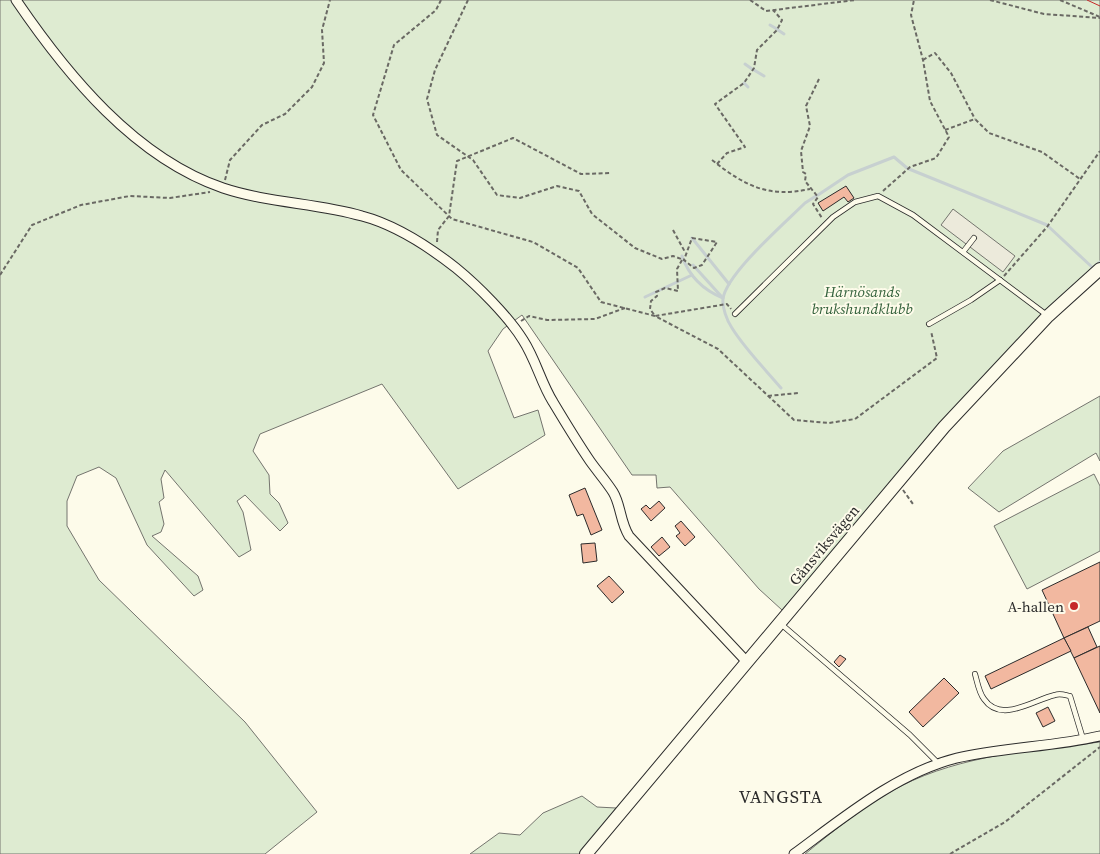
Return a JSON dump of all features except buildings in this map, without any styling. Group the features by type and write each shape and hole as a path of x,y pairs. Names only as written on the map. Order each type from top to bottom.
{"main road":[{"name":"Gånsviksvägen","path":"586,854 897,482 990,376 1048,316 1100,269"}],"street":[{"path":"16,0 65,64 137,139 175,167 223,188 246,194 363,216 389,226 436,254 464,275 513,326 527,348 552,400 589,460 613,492 624,528 629,536 746,662"},
{"path":"794,854 881,794 939,764 991,752 1100,736"}],"lane":[{"path":"735,314 826,224 855,202 878,196 913,215 1048,316"},
{"path":"963,252 974,238"},
{"path":"929,324 971,300 1000,280"},
{"path":"780,623 910,735 939,764"},
{"path":"975,674 983,699 991,707 1002,711 1013,710 1057,694 1070,696 1083,739"}],"path":[{"path":"0,275 32,225 81,205 130,196 170,198 202,194 223,188 230,160 262,125 285,114 312,87 324,63 322,30 330,0"},
{"path":"442,0 436,10 394,45 373,115 401,170 452,219 533,242 578,268 601,302 654,316 718,349 794,420 829,423 855,419 937,358 929,324"},
{"path":"468,0 435,70 427,99 437,135 474,160 497,195 520,198 557,186 579,191 592,214 635,248 662,259 673,256 683,260 695,267 702,266 717,242 693,238 683,260 677,268 678,291 664,288 656,292 657,296 651,300 650,309 654,316"},
{"path":"750,0 766,11 855,0"},
{"path":"878,196 910,167 936,158 949,137 930,101 923,60 911,15 914,0"},
{"path":"990,0 1044,14 1100,18"},
{"path":"1060,0 1100,18"},
{"path":"717,164 727,153 745,147 715,104 744,83 754,68 757,50 778,29 782,20 773,10"},
{"path":"923,60 935,53 951,73 975,119 989,133 1042,152 1080,179"},
{"path":"819,79 806,106 810,126 802,151 803,172 806,174 804,181 818,197 813,204 826,224"},
{"path":"945,130 975,119"},
{"path":"436,254 438,230 449,216 457,161 513,138 581,174 611,173"},
{"path":"1000,280 1047,227 1100,151"},
{"path":"712,160 753,187 788,194 810,189"},
{"path":"673,230 686,252"},
{"path":"654,316 727,304"},
{"path":"513,326 529,316 548,320 595,319 625,308"},
{"path":"768,396 798,393"},
{"path":"897,482 913,504"},
{"path":"950,854 1005,822 1100,747"}],"green space":[{"name":"Härnösands brukshundklubb","path":"0,0 1100,0 1100,265 989,373 782,610 759,589 670,487 657,488 656,475 632,475 522,315 503,329 488,351 514,418 538,410 545,435 458,489 382,384 260,434 253,451 269,475 270,494 279,503 288,523 280,531 245,495 237,501 243,512 251,550 239,557 165,470 161,479 164,498 159,502 164,524 161,532 152,536 198,576 203,590 194,596 147,545 116,478 99,467 77,476 67,501 67,526 99,580 245,722 317,812 265,854 0,854"},
{"path":"1100,396 1100,461 1096,453 999,512 968,488 1003,451"},
{"path":"1094,474 1100,486 1100,551 1027,589 994,526"},
{"path":"1100,742 1100,854 805,854 876,801 901,786 924,776 948,767 998,755"},
{"path":"582,796 597,807 616,808 605,829 583,854 470,854 499,833 520,835 543,813"}],"shaded area":[{"path":"953,209 1015,256 1003,272 941,225"}],"waterway":[{"path":"770,25 777,29"},
{"path":"778,30 784,34"},
{"path":"745,64 752,69"},
{"path":"754,70 764,76"},
{"path":"744,83 748,87"},
{"path":"818,195 848,175 894,157 907,168"},
{"path":"909,169 1047,225"},
{"path":"781,388 737,336 728,322 723,299 734,276 745,263 771,235 805,203 816,196"},
{"path":"1049,227 1093,268 1100,262"},
{"path":"692,238 729,284"},
{"path":"682,256 698,282 709,291 723,298"},
{"path":"693,265 721,296"},
{"path":"645,297 692,275"}],"power":[{"path":"1087,0 1100,6"}],"place":[{"name":"A-hallen","path":"1074,606"}],"district":[{"name":"VANGSTA","path":"781,796"}]}
